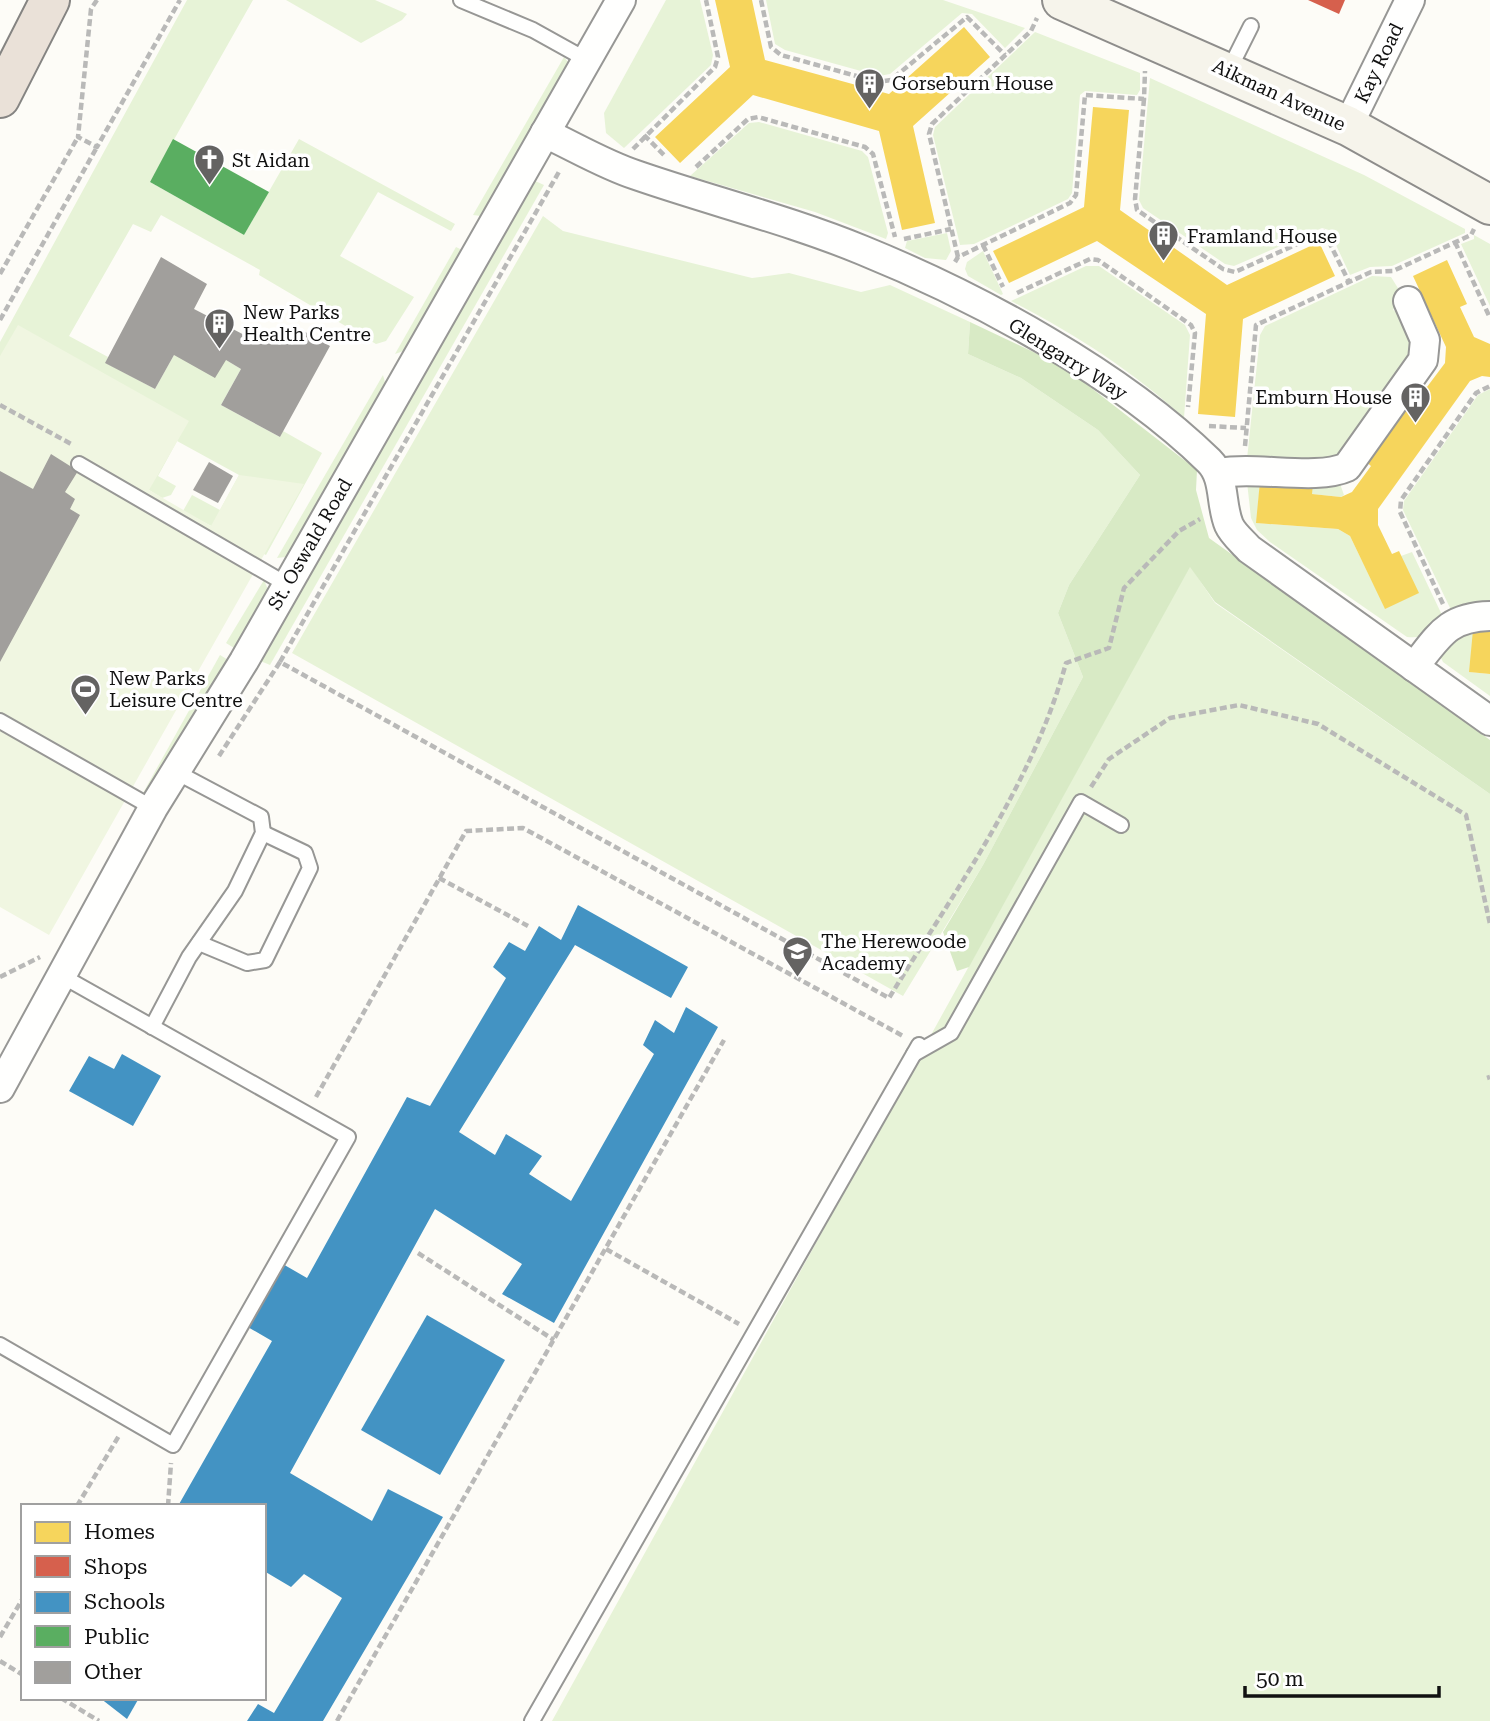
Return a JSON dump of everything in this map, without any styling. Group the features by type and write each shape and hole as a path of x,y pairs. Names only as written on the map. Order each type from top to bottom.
{"highway":[{"path":"0,98 44,15 60,0"}],"street":[{"name":"St. Oswald Road","path":"0,1088 8,1056 62,976 153,808 183,775 286,583 621,0"},
{"name":"Kay Road","path":"1348,127 1410,0"},
{"name":"Aikman Avenue","path":"1051,6 1229,72 1348,127 1483,216"},
{"name":"Glengarry Way","path":"545,133 634,175 738,206 863,251 942,288 1046,341 1096,372 1232,471"},
{"path":"1408,301 1426,340 1423,359 1347,467 1332,474 1232,471 1223,507 1230,529 1249,549 1490,721"},
{"path":"1415,667 1452,624 1475,617 1490,616"}],"lane":[{"path":"461,0 533,30 587,60"},
{"path":"1229,72 1251,26"},
{"path":"79,464 286,583"},
{"path":"0,721 153,808"},
{"path":"152,1027 199,943 235,891 263,833 261,817 183,775"},
{"path":"532,1721 916,1050 951,1033 1081,802 1122,825"},
{"path":"199,943 247,963 265,960 310,868 305,853 263,833"},
{"path":"0,1345 173,1445 348,1137 62,976"}],"path":[{"path":"0,274 78,137 91,9 97,0"},
{"path":"0,320 180,0"},
{"path":"625,158 643,135 715,67 718,57 706,0"},
{"path":"761,0 771,47 781,54 878,82 891,80 967,18 1005,55"},
{"path":"958,257 929,134 932,124 1031,31 1051,6"},
{"path":"1146,68 1135,199 1137,210 1223,269 1235,272 1324,232 1349,282"},
{"path":"942,288 958,257 1070,203 1076,195 1084,95 1143,99"},
{"path":"694,169 748,119 758,117 866,147 873,154 896,241 951,229"},
{"path":"78,137 97,147"},
{"path":"183,775 222,753 280,662 549,186 578,149"},
{"path":"1232,471 1247,428 1256,325 1371,272 1393,271 1455,242 1471,234 1483,216"},
{"path":"1455,242 1490,318"},
{"path":"983,245 1008,298 1090,259 1098,260 1191,325 1195,333 1188,412"},
{"path":"1452,624 1400,512 1401,500 1476,393 1490,386"},
{"path":"0,405 77,447"},
{"path":"1198,425 1247,428"},
{"path":"280,662 889,998 988,836 1052,713 1066,663 1109,648 1124,588 1179,531 1223,507"},
{"path":"1081,802 1109,759 1170,718 1239,705 1318,724 1466,815 1490,924"},
{"path":"307,1114 466,831 523,828 916,1050"},
{"path":"439,878 528,926"},
{"path":"337,1721 724,1040"},
{"path":"606,1249 747,1329"},
{"path":"418,1253 554,1340"},
{"path":"79,1504 129,1419"},
{"path":"168,1504 173,1445"},
{"path":"0,1637 21,1601"},
{"path":"0,1661 21,1674"},
{"path":"64,1700 99,1721"}],"green space":[{"path":"187,0 253,0 150,182 244,235 299,139 455,224 451,231 378,192 340,256 414,297 386,341 376,344 259,275 260,270 161,215 151,232 133,224 69,336 108,357 106,363 155,389 174,355 226,360 241,369 221,405 280,437 283,431 322,453 266,555 183,511 192,495 220,510 239,475 177,441 158,476 176,486 171,495 162,498 0,398 0,342"},
{"path":"286,0 375,0 407,14 402,20 361,43"},
{"path":"666,0 700,0 713,55 711,65 624,148 606,133 604,113"},
{"path":"766,0 943,0 1025,28 1005,48 972,14 962,13 890,74 879,76 785,50 775,44"},
{"path":"1035,32 1140,73 1140,90 1137,95 1085,91 1080,95 1072,193 1068,199 974,244 960,245 933,135 935,127"},
{"path":"564,57 573,68 489,217 473,215"},
{"path":"1150,78 1364,175 1465,229 1465,233 1392,266 1370,267 1350,275 1329,230 1322,228 1234,266 1225,264 1143,208 1139,200"},
{"path":"759,122 862,151 868,157 888,233 886,239 815,212 690,176 749,123"},
{"path":"533,180 544,185 270,665 258,660"},
{"path":"543,216 563,231 752,278 789,273 861,292 890,285 970,322 968,354 1021,378 1098,430 1140,475 1069,585 1058,613 1083,677 983,865 903,996 292,653"},
{"path":"947,233 951,251 946,260 925,258 905,248 907,241"},
{"path":"1474,235 1490,244 1490,306 1461,244 1474,239"},
{"path":"456,247 468,253 415,347 395,354"},
{"path":"983,251 1003,294 1001,295 968,276 965,269 967,262"},
{"path":"1086,266 1099,266 1185,325 1190,335 1184,418 1144,384 1102,354 1011,301"},
{"path":"1372,276 1391,277 1401,293 1393,310 1410,317 1420,339 1340,457 1329,461 1247,459 1260,335 1265,326"},
{"path":"970,322 1063,366 1197,470 1196,490 1209,538 1490,740 1490,794 1215,602 1190,567 969,967 957,971 943,932 983,865 1083,677 1058,613 1069,585 1140,475 1098,430 1021,378 968,354"},
{"name":"New Parks Leisure Centre","path":"18,325 189,421 149,490 211,526 239,475 304,484 49,935 0,907 0,356"},
{"path":"383,375 388,393 294,556 277,558"},
{"path":"1490,389 1490,607 1452,612 1403,510 1404,501 1478,395"},
{"path":"1257,476 1338,478 1344,495 1341,497 1312,494 1312,484 1260,481 1257,523 1338,529 1350,536 1385,608 1418,593 1401,556 1412,552 1442,615 1433,630 1419,637 1407,637 1270,542 1257,530 1251,518 1247,482"},
{"path":"1190,566 1215,603 1490,794 1490,1721 552,1721"},
{"path":"264,580 271,597 239,651 226,643"},
{"path":"1490,624 1490,631 1474,630 1470,672 1490,674 1490,696 1443,662 1439,654 1446,639"},
{"path":"220,655 233,663 159,789 143,793"}],"building: Homes":[{"name":"Gorseburn House","path":"715,0 752,0 765,60 889,94 964,27 990,57 913,126 935,223 902,230 879,131 753,95 680,163 655,137 730,67"},
{"name":"Framland House","path":"1093,107 1129,110 1120,210 1227,285 1319,242 1335,276 1243,319 1235,417 1198,414 1206,314 1097,241 1009,283 993,251 1084,207"},
{"name":"Emburn House","path":"1447,260 1467,304 1460,307 1474,337 1490,344 1490,377 1482,376 1470,381 1378,509 1378,525 1392,554 1399,551 1419,593 1385,609 1350,536 1338,529 1256,523 1260,481 1313,484 1312,494 1341,497 1352,492 1371,466 1364,460 1421,383 1427,387 1445,363 1446,347 1413,276"},
{"path":"1473,630 1490,631 1490,674 1469,672"}],"building: Shops":[{"path":"1308,0 1345,0 1339,14"}],"building: Schools":[{"path":"578,905 688,967 671,998 575,945 459,1132 495,1155 506,1134 542,1156 529,1174 571,1201 654,1054 643,1045 655,1020 674,1033 686,1007 718,1027 554,1323 502,1294 522,1264 435,1209 290,1473 372,1521 388,1489 443,1517 323,1721 247,1721 258,1704 274,1713 342,1598 304,1574 291,1587 266,1572 266,1504 179,1504 272,1341 246,1326 281,1263 307,1278 407,1097 430,1106 506,978 493,967 509,942 525,951 539,926 561,940"},
{"path":"122,1054 161,1076 133,1126 69,1091 89,1056 114,1069"},
{"path":"427,1315 505,1360 440,1475 361,1430"},
{"path":"103,1700 138,1700 127,1719"}],"building: Public":[{"name":"St Aidan","path":"173,139 269,192 244,235 150,182"}],"building: Other":[{"name":"New Parks Health Centre","path":"161,257 207,284 194,309 256,341 261,331 283,343 293,325 330,346 280,437 221,405 241,369 226,360 215,378 174,355 155,389 105,363"},
{"path":"51,454 78,471 65,492 75,499 70,509 80,515 0,662 0,471 33,489"},
{"path":"209,462 233,476 218,503 193,490"}],"place":[{"name":"Gorseburn House","path":"869,110"},
{"name":"St Aidan","path":"209,187"},
{"name":"Framland House","path":"1164,263"},
{"name":"New Parks Health Centre","path":"220,350"},
{"name":"Emburn House","path":"1415,424"},
{"name":"New Parks Leisure Centre","path":"86,716"},
{"name":"The Herewoode Academy","path":"798,979"}]}
